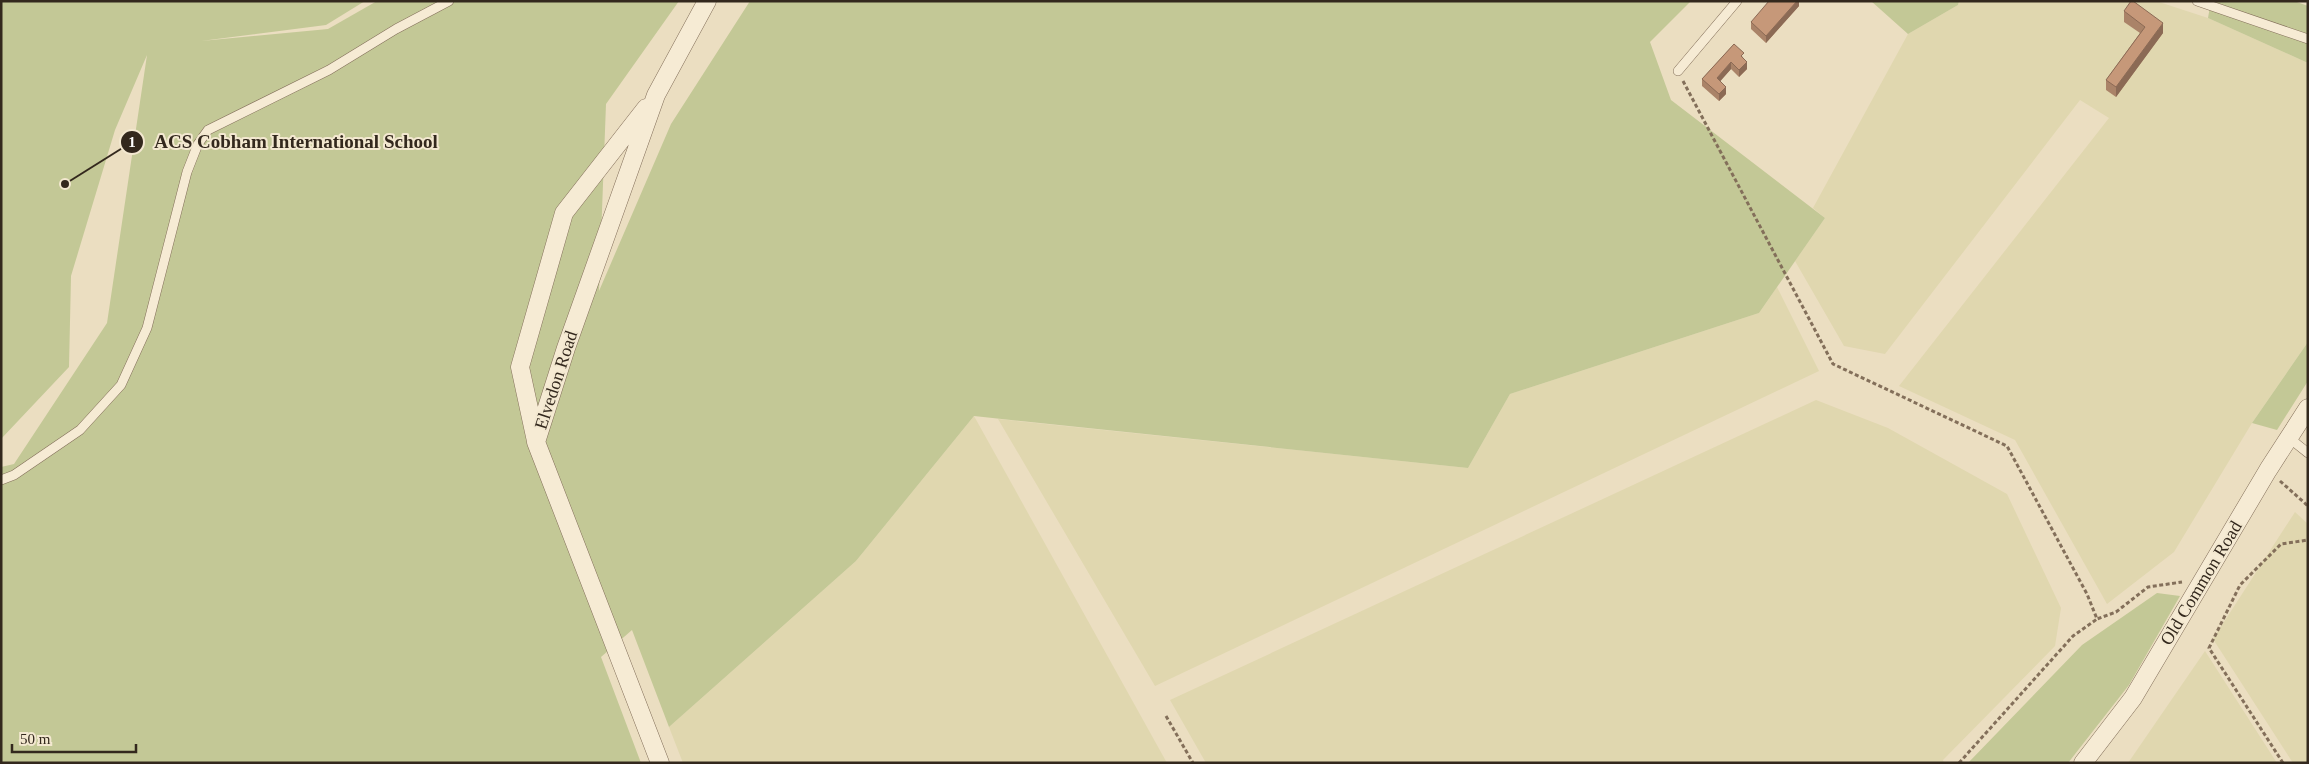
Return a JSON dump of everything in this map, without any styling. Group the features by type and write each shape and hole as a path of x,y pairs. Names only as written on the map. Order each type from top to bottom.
{"street":[{"name":"Elvedon Road","path":"660,763 536,442 566,348 656,95 707,1"},
{"path":"536,442 520,367 564,213 656,95"},
{"name":"Old Common Road","path":"2086,759 2133,698 2268,470 2308,408"}],"lane":[{"path":"1,480 14,475 80,430 121,384 148,328 186,172 198,144 208,130 329,70 396,29 449,1"},
{"path":"1678,72 1737,1"},
{"path":"2197,1 2308,39"},
{"path":"2288,437 2308,453"}],"path":[{"path":"1678,72 1834,364 2007,446 2088,594 2097,619"},
{"path":"2268,470 2308,506"},
{"path":"2283,763 2209,648 2240,585 2281,544 2308,540"},
{"path":"1959,763 2074,636 2097,619 2116,612 2148,587 2203,580"},
{"path":"1166,716 1193,763"}],"shaded area":[{"path":"1959,1 2156,1 2208,18 2308,63 2308,342 2252,423 2174,552 2107,604 2015,440 1899,386 2109,118 2080,100 1885,354 1844,346 1795,261 1825,218 1813,208 1908,34 1958,5"},
{"path":"1777,287 1819,371 1155,686 998,419 1468,468 1510,394 1759,313"},
{"path":"1816,400 1888,428 2007,494 2061,608 2055,646 1943,760 1944,763 1206,763 1170,700"},
{"path":"974,416 1167,763 683,763 669,727 856,561"},
{"path":"2295,512 2308,524 2308,763 2293,763 2213,639"},
{"path":"2205,651 2277,763 2128,763"}],"green space":[{"path":"1,1 365,1 326,25 201,41 328,29 377,1 679,1 606,104 599,291 671,124 750,1 1691,1 1650,42 1671,100 1825,218 1759,313 1510,394 1468,468 974,416 856,561 669,727 632,630 601,657 641,763 1,763 1,467 14,464 107,323 147,55 115,130 71,276 69,367 1,439"},
{"path":"1871,1 1959,1 1958,5 1908,34"},
{"path":"2211,1 2294,1 2308,6 2308,63 2208,18"},
{"path":"2308,342 2308,381 2277,430 2252,423"},
{"path":"2157,593 2180,596 2129,685 2068,763 1968,763 2082,645"}],"building":[{"path":"1769,1 1797,1 1766,36 1751,22"},
{"path":"2131,1 2163,23 2116,87 2106,80 2145,27 2124,11"},
{"path":"1734,44 1744,53 1741,56 1747,62 1739,70 1731,62 1717,78 1726,87 1719,94 1702,79"}],"place":[{"name":"ACS Cobham International School","path":"65,184"}]}
